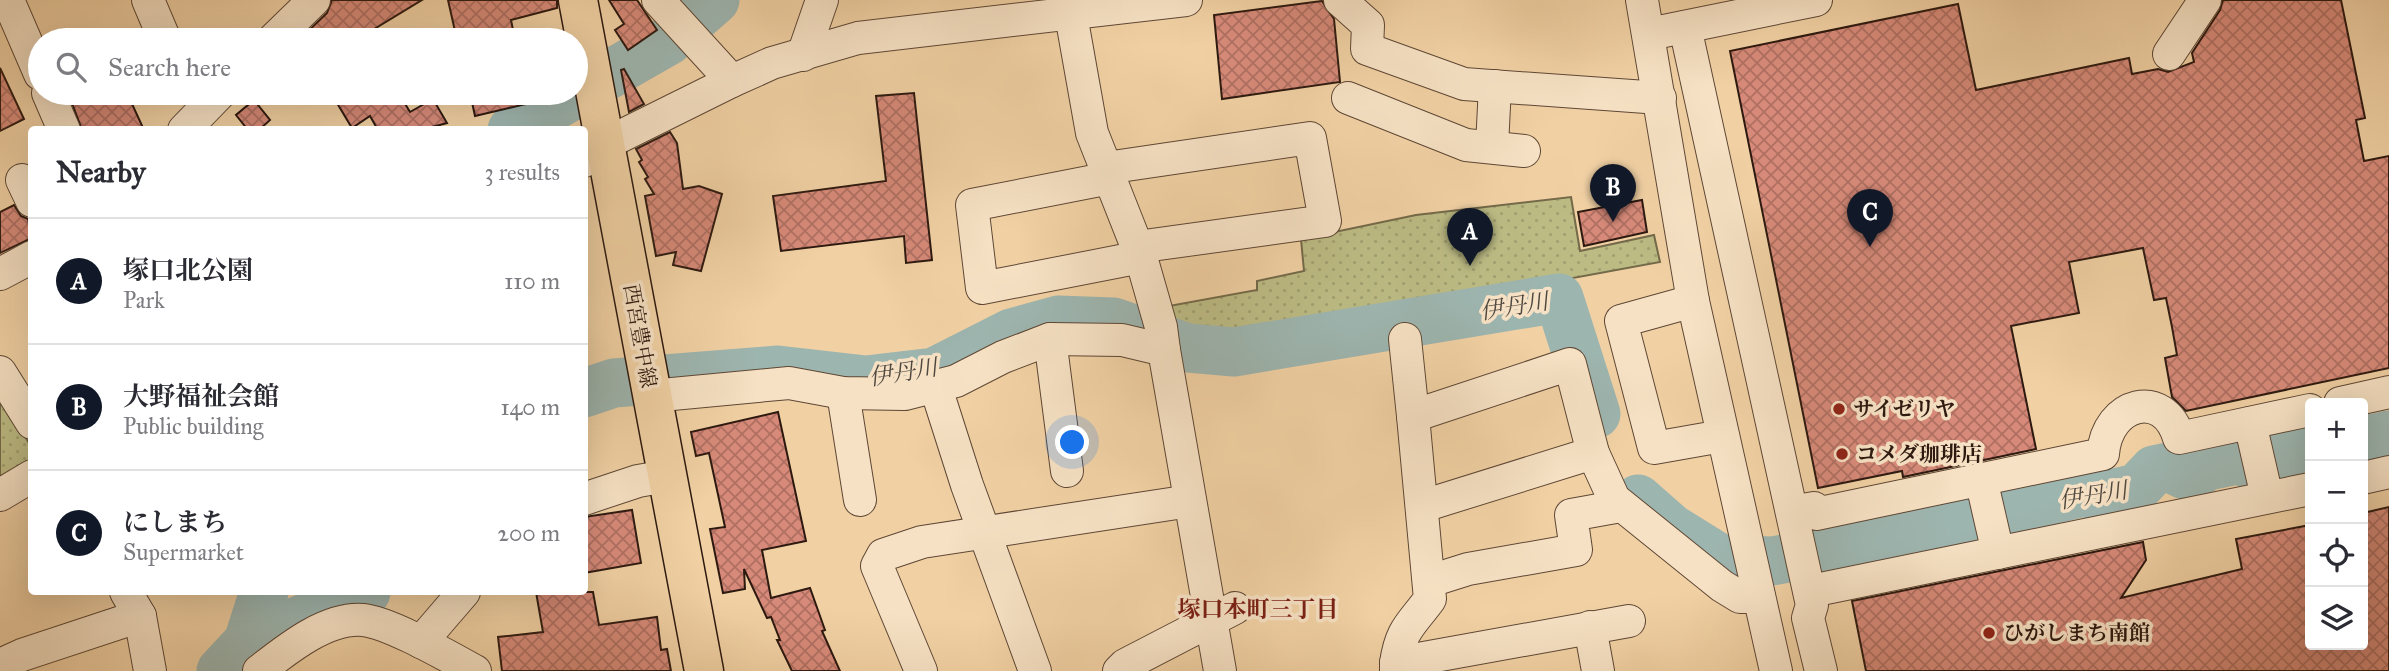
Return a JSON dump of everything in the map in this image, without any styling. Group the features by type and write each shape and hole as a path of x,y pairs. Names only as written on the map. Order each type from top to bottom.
{"main road":[{"name":"西宮豊中線","path":"578,0 583,28"},
{"name":"西宮豊中線","path":"588,61 592,85 595,153 649,385 704,671"}],"street":[{"path":"8,0 28,46"},
{"path":"148,0 160,28"},
{"path":"285,28 314,0"},
{"path":"803,55 822,0"},
{"path":"595,153 732,80 858,38 1071,15 1102,5 1186,0"},
{"path":"1340,0 1368,25 1367,49 1465,84 1660,98"},
{"path":"1642,0 1693,301 1776,671"},
{"path":"2169,54 2205,0"},
{"path":"1649,34 1804,1"},
{"path":"1071,15 1092,133 1139,252 1163,338 1189,501 1223,614 1220,671"},
{"path":"675,19 732,80"},
{"path":"1685,27 1799,521 1811,583 1812,605 1808,618 1822,671"},
{"path":"1492,146 1495,86"},
{"path":"1348,98 1466,145 1524,151"},
{"path":"53,105 62,126"},
{"path":"1310,138 1325,221 1139,252 982,288 972,205 1108,173 1310,138"},
{"path":"0,274 28,259"},
{"path":"1693,301 1621,321 1654,448 1722,436"},
{"path":"649,385 789,383 843,393 905,394 936,388 1050,339 1163,338"},
{"path":"1050,339 1067,471"},
{"path":"1405,339 1430,599 1404,631 1396,667 1491,658 1590,627 1629,621"},
{"path":"1413,415 1570,364 1593,453 1614,499 1722,586 1740,597 1758,589"},
{"path":"0,372 28,417"},
{"path":"936,388 983,531 1035,671"},
{"path":"2362,398 2389,392"},
{"path":"843,393 860,500"},
{"path":"1799,521 1814,508 1816,514 2103,454 2112,423 2118,416 2136,407 2148,407 2164,413 2176,428 2179,438 2305,411"},
{"path":"2250,423 2267,497"},
{"path":"1423,506 1593,453"},
{"path":"2368,477 2389,472"},
{"path":"588,498 667,476"},
{"path":"0,495 28,478"},
{"path":"1981,479 1998,553"},
{"path":"1811,583 1998,553 2305,490"},
{"path":"921,671 877,566 883,555 922,542 983,531 1189,501"},
{"path":"1430,581 1468,569 1576,550 1571,515 1621,506"},
{"path":"421,642 461,595"},
{"path":"0,666 133,603 150,671"},
{"path":"1119,671 1125,664 1223,614"},
{"path":"259,671 313,634 349,621 365,620 421,642 475,671"},
{"path":"1590,627 1598,671"}],"shaded area":[{"path":"1571,197 1580,251 1654,235 1660,262 1300,328 1206,342 1176,333 1169,306 1257,290 1257,281 1304,271 1301,239 1416,215"},
{"path":"0,396 28,442 28,467 0,484"}],"building":[{"path":"332,0 422,0 376,28 311,28 327,13"},
{"path":"448,0 557,0 557,8 511,20 513,28 454,28"},
{"path":"609,0 637,0 657,30 628,50 615,30 624,24"},
{"path":"2223,0 2341,0 2365,118 2356,120 2364,161 2389,156 2389,368 2186,411 2172,397 2165,358 2177,355 2172,327 2166,298 2154,300 2143,248 2069,262 2079,313 2011,326 2036,449 1903,477 1902,471 1818,488 1730,51 1958,4 1976,90 2129,58 2132,74 2158,69 2168,72 2194,62 2192,53 2220,10"},
{"path":"1322,1 1334,19 1340,82 1222,99 1214,15"},
{"path":"0,68 24,119 0,131"},
{"path":"624,69 644,104 629,112 621,70"},
{"path":"914,93 932,260 906,263 904,236 781,251 773,196 886,181 876,96"},
{"path":"73,105 133,105 142,126 81,126"},
{"path":"248,105 258,105 270,120 263,126 245,126 236,115"},
{"path":"338,105 406,105 410,112 422,105 436,105 447,123 436,126 376,126 370,116 351,126"},
{"path":"473,105 522,105 475,116"},
{"path":"670,132 677,143 683,189 699,186 722,194 701,271 673,265 676,252 656,256 645,196 654,194 645,179 648,177 639,162 642,160 636,149"},
{"path":"1642,200 1647,232 1584,246 1578,212"},
{"path":"14,205 21,216 28,219 28,240 0,253 0,212"},
{"path":"778,412 806,541 762,550 771,598 810,588 825,630 822,631 840,671 792,671 777,640 780,640 771,617 767,618 744,569 745,589 723,593 710,529 725,527 709,453 696,456 691,432"},
{"path":"2389,507 2389,671 1866,671 1852,601 2143,542 2146,560 2121,598 2242,569 2236,539 2305,526 2305,650 2368,650 2368,512"},
{"path":"632,510 641,563 588,572 588,516"},
{"path":"588,592 593,592 599,625 657,617 661,650 667,649 671,671 502,671 498,637 543,632 537,595 588,595"}],"waterway":[{"path":"588,87 668,41 715,0"},
{"path":"519,126 556,105"},
{"name":"伊丹川","path":"588,392 614,383 778,370 866,380 934,372 1011,333 1058,320 1114,322 1188,348 1234,352 1559,298 1596,414"},
{"name":"伊丹川","path":"2368,440 2389,435"},
{"name":"伊丹川","path":"1638,499 1671,528 1721,559 1772,561 1879,542 1884,534 1923,526 1931,531 1974,523 1980,517 2089,491 2097,497 2137,488 2154,470 2168,467 2185,475 2200,471 2203,467 2242,459 2248,464 2286,456 2290,449 2305,446"},
{"path":"221,671 248,642 263,595"},
{"name":"伊丹川","path":"248,642 359,595"}],"place":[{"name":"大野福祉会館","path":"1613,222"},
{"name":"にしまち","path":"1870,247"},
{"name":"塚口北公園","path":"1470,266"},
{"name":"サイゼリヤ","path":"1839,409"},
{"name":"コメダ珈琲店","path":"1842,454"},
{"name":"ひがしまち南館","path":"1989,633"}],"district":[{"name":"塚口本町三丁目","path":"1258,609"}]}
